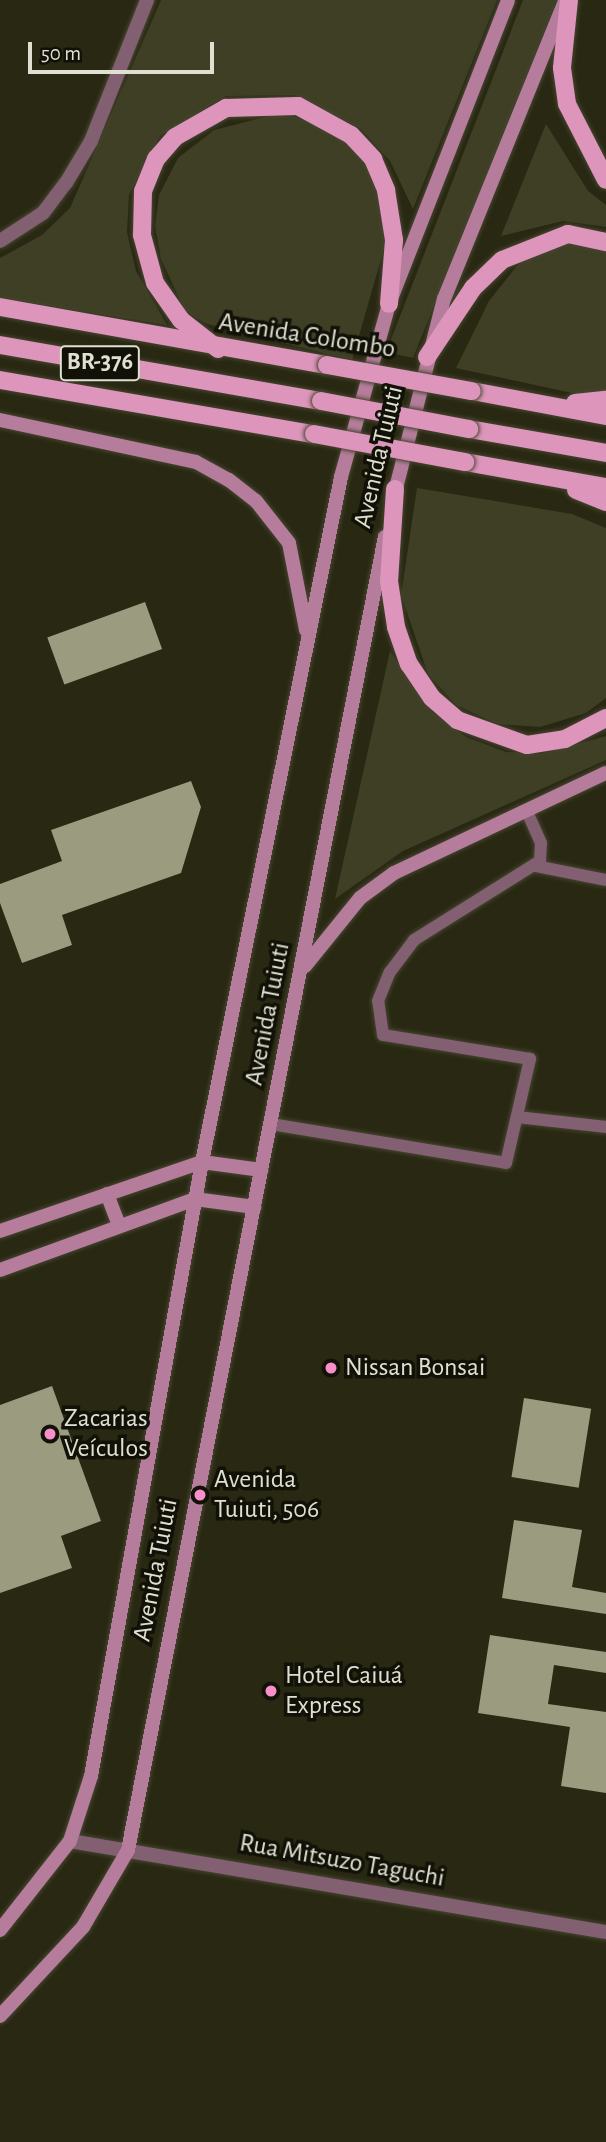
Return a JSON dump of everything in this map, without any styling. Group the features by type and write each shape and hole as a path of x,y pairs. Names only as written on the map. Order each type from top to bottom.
{"main road":[{"name":"Avenida Tuiuti","path":"0,1930 70,1841 92,1776 202,1162 341,477 388,304 508,0"},
{"name":"Avenida Tuiuti","path":"0,2016 83,1927 128,1850 395,489 444,299 567,0"},
{"path":"567,0 562,68 567,104 606,180"},
{"path":"218,349 181,320 155,283 142,213 156,159 175,137 226,108 264,102 298,106 351,135 373,159 386,190 394,240 388,304"},
{"path":"427,357 473,288 502,260 568,234 606,242"},
{"name":"Avenida Colombo","path":"0,307 218,349 327,365 606,416"},
{"name":"BR-376","path":"0,345 606,453"},
{"name":"BR-376","path":"0,380 606,487"},
{"path":"540,403 606,400"},
{"path":"0,420 183,458 229,480 256,500 289,543 308,645"},
{"path":"526,473 606,502"},
{"path":"395,489 389,581 396,627 409,664 432,698 457,720 527,745 565,739 606,718"},
{"path":"302,970 360,898 394,873 606,773"},
{"path":"0,1231 202,1162 261,1170"},
{"path":"107,1194 118,1226"},
{"path":"0,1270 195,1199 254,1207"}],"street":[{"path":"0,241 43,213 66,183 91,141 147,0"},
{"name":"Rua Mitsuzo Taguchi","path":"70,1841 606,1932"}],"lane":[{"path":"271,1125 506,1163 530,1059 383,1035 378,1001 390,972 414,940 536,866 542,849 526,810"},
{"path":"536,866 606,880"},
{"path":"517,1116 606,1127"}],"shaded area":[{"path":"161,0 497,0 413,209 390,161 361,129 295,95 226,96 160,136 129,195 127,232 136,271 167,325 0,298 0,258 42,235 70,208"},
{"path":"523,0 557,0 413,358 386,352"},
{"path":"272,115 309,118 349,143 375,175 385,209 384,249 352,360 207,324 185,311 161,259 155,226 159,195 178,158 214,130"},
{"path":"546,124 588,191 606,205 606,227 563,221 501,236"},
{"path":"569,242 606,250 606,391 591,397 456,368 489,301 520,262"},
{"path":"417,488 572,514 606,528 606,698 586,713 540,727 498,724 456,705 428,674 401,595"},
{"path":"390,651 433,713 466,737 506,752 541,754 606,736 606,760 403,851 335,899"}],"building":[{"path":"145,602 162,649 64,685 47,638"},
{"path":"191,781 201,807 181,873 62,915 72,945 22,963 0,903 0,884 62,861 51,830"},
{"path":"52,1386 101,1521 61,1536 72,1568 0,1593 0,1405"},
{"path":"524,1398 591,1409 579,1488 511,1477"},
{"path":"514,1520 582,1530 572,1587 606,1593 606,1614 502,1598"},
{"path":"490,1635 606,1652 606,1673 554,1665 548,1704 606,1712 606,1793 561,1786 570,1727 478,1713"}],"place":[{"name":"Nissan Bonsai","path":"331,1368"},
{"name":"Zacarias Veículos","path":"50,1434"},
{"name":"Avenida Tuiuti, 506","path":"200,1495"},
{"name":"Hotel Caiuá Express","path":"271,1691"}]}
